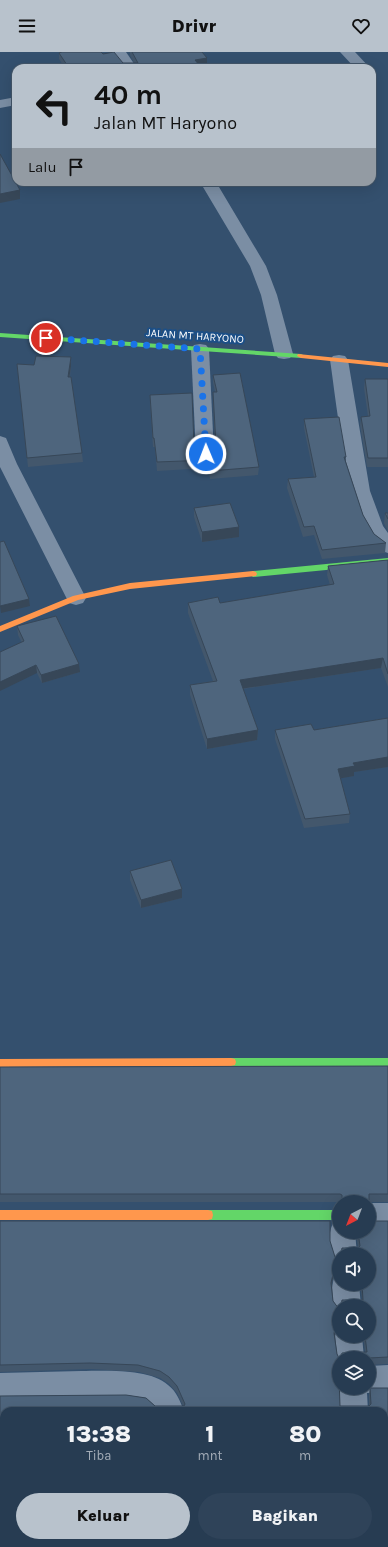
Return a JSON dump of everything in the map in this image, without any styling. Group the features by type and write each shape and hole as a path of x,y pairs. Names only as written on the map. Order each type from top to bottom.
{"street":[{"path":"119,52 127,64"},
{"path":"347,52 359,64"},
{"path":"0,104 12,102"},
{"path":"210,186 258,266 269,295 284,354"},
{"name":"JALAN MT HARYONO","path":"0,335 284,354 388,365"},
{"path":"200,349 206,454"},
{"path":"339,360 361,490 374,528 388,546"},
{"path":"0,442 8,464 76,598"},
{"path":"0,629 40,614 76,598 130,586 388,560"},
{"path":"0,1063 388,1062"},
{"path":"0,1215 332,1215"},
{"path":"376,1215 388,1215"},
{"path":"376,1380 388,1379"},
{"path":"0,1387 131,1386 155,1392 164,1400 168,1407"},
{"path":"353,1395 354,1407"}],"building":[{"path":"101,52 103,54 114,52 123,63 138,63 132,52 202,52 207,58 195,60 198,64 66,64 59,53"},
{"path":"0,154 12,176 12,186 18,186 20,190 0,194"},
{"path":"36,356 71,357 68,377 71,377 82,453 27,458 17,364 34,365"},
{"path":"240,373 259,467 210,471 208,460 157,462 153,438 150,395 192,393 194,446 198,451 205,453 212,451 216,445 213,392 217,392 213,375"},
{"path":"365,379 388,379 388,458 368,458 361,417 370,416"},
{"path":"339,417 346,457 344,457 363,515 374,534 386,543 322,550 314,526 304,527 288,479 316,477 304,419"},
{"path":"230,503 239,527 202,532 194,508"},
{"path":"4,541 29,599 0,606 0,542"},
{"path":"388,560 388,674 383,658 240,680 258,730 207,739 190,685 217,681 188,603 218,597 220,603 334,584 328,566"},
{"path":"56,616 79,664 41,675 36,665 0,682 0,652 24,641 17,626"},
{"path":"388,718 388,757 353,763 355,766 338,769 350,814 305,819 275,730 311,724 314,730"},
{"path":"171,860 182,889 141,900 130,871"},
{"path":"388,1066 388,1194 0,1194 0,1067"},
{"path":"0,1221 330,1221 330,1241 332,1247 332,1343 335,1343 337,1351 332,1351 332,1395 340,1395 340,1406 369,1406 371,1404 370,1395 376,1395 376,1388 388,1388 388,1407 0,1407 0,1396 126,1395 146,1398 155,1406 184,1406 185,1404 177,1386 169,1377 160,1371 138,1365 90,1363 0,1365"},
{"path":"376,1221 388,1221 388,1357 376,1358 376,1351 367,1351 366,1343 376,1343 376,1299 363,1299 362,1291 376,1291 376,1247 359,1247 359,1239 376,1239"}],"traffic: fast":[{"path":"0,335 301,356"},
{"path":"253,574 388,561"},
{"path":"231,1062 388,1062"},
{"path":"208,1215 332,1215"}],"traffic: slow":[{"path":"301,356 388,365"},
{"path":"0,629 76,598 130,586 253,574"},
{"path":"0,1063 231,1062"},
{"path":"0,1215 208,1215"}],"route":[{"path":"46,338 200,349 206,454"}]}
